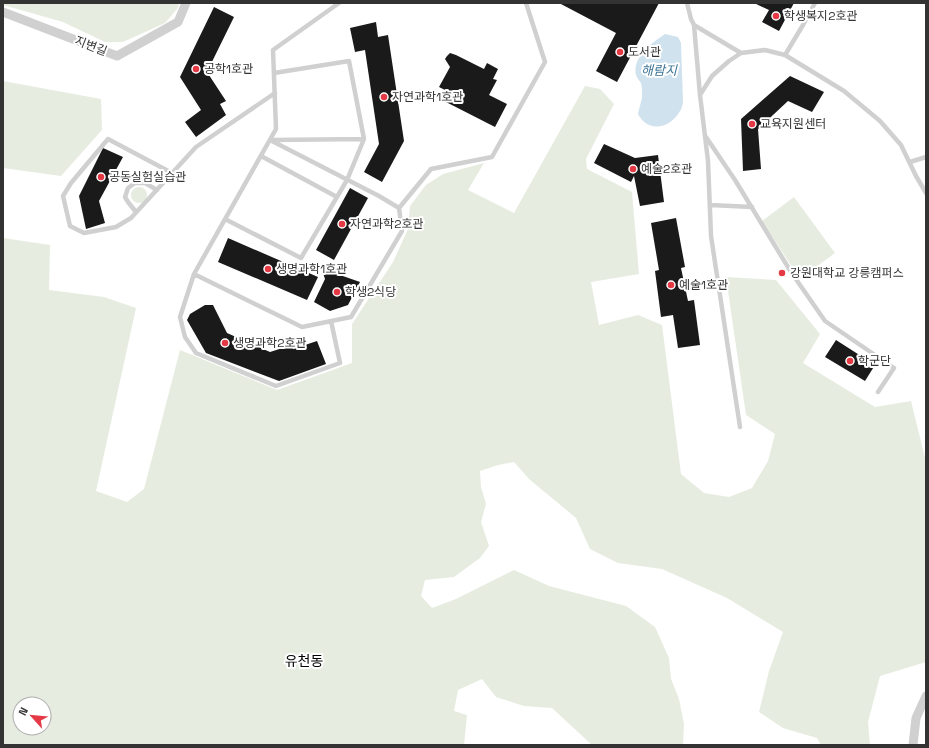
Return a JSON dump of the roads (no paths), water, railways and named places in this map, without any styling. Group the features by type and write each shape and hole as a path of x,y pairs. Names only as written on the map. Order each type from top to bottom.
{"street":[{"name":"지변길","path":"3,12 117,56 178,22 186,3"},
{"path":"913,745 916,718 926,696"}],"lane":[{"path":"331,321 340,363 276,386 196,353 185,337 180,317 194,274 276,129 273,50 339,3"},
{"path":"194,274 302,327 351,317 402,231 399,208 431,169 492,157 545,62 526,3"},
{"path":"687,3 694,25 708,161 711,236 740,427"},
{"path":"785,55 815,3"},
{"path":"694,25 741,53"},
{"path":"700,95 712,76 741,53 765,50 785,55 844,91 880,121 901,145 926,193"},
{"path":"226,219 301,258 347,180 364,139 349,61 274,73"},
{"path":"172,174 108,139 71,183 63,196 70,226 84,233 116,227 131,218 172,174 196,147 275,92"},
{"path":"705,135 752,207 791,272 825,322 894,368 878,392"},
{"path":"270,140 364,139"},
{"path":"270,140 379,196 399,208"},
{"path":"261,156 337,197"},
{"path":"910,162 926,157"},
{"path":"136,212 125,196 128,188 135,183 145,183 157,190"},
{"path":"710,205 752,207"}],"water":[{"name":"해람지","path":"665,34 678,37 681,43 683,102 681,110 671,122 665,125 653,126 642,120 638,114 642,100 642,89 641,83 636,75 636,68 637,62 644,51"}],"place":[{"name":"학생복지2호관","path":"776,16"},
{"name":"도서관","path":"620,52"},
{"name":"공학1호관","path":"196,69"},
{"name":"자연과학1호관","path":"384,97"},
{"name":"교육지원센터","path":"752,124"},
{"name":"예술2호관","path":"633,169"},
{"name":"공동실험실습관","path":"101,177"},
{"name":"자연과학2호관","path":"342,224"},
{"name":"생명과학1호관","path":"268,269"},
{"name":"강원대학교 강릉캠퍼스","path":"782,273"},
{"name":"예술1호관","path":"671,285"},
{"name":"학생2식당","path":"337,292"},
{"name":"생명과학2호관","path":"225,343"},
{"name":"학군단","path":"850,361"}],"district":[{"name":"유천동","path":"304,661"}]}
